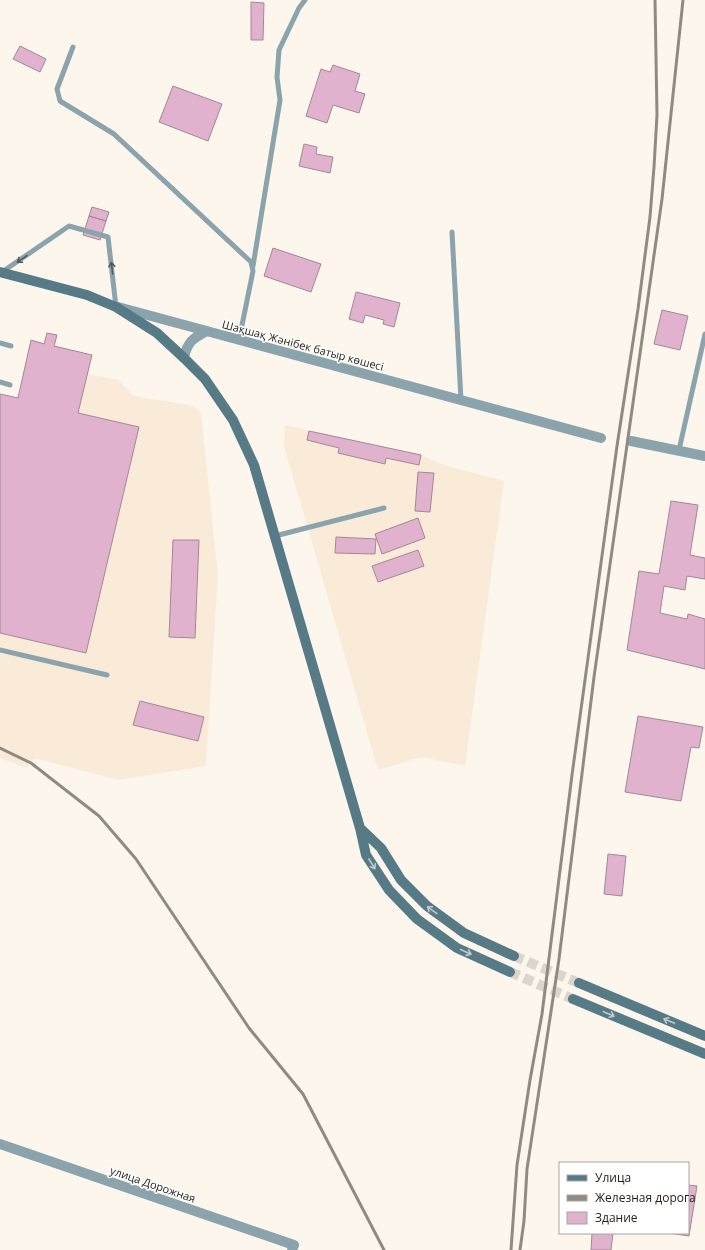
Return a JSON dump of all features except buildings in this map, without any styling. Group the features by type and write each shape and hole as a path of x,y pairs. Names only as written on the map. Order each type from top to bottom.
{"main road":[{"name":"Шақшақ Жәнібек батыр көшесі","path":"1,272 87,295 116,307"},
{"path":"116,307 157,333 205,379 233,420 254,465 360,828 366,855 389,890 417,919 457,948 510,972"},
{"path":"360,828 380,848 401,880 427,906 464,933 514,956"},
{"path":"579,983 705,1036"},
{"path":"573,999 705,1054"}],"street":[{"name":"Шақшақ Жәнібек батыр көшесі","path":"116,307 601,438"},
{"path":"184,358 188,344 195,337 207,331"},
{"path":"631,441 705,456"},
{"name":"улица Дорожная","path":"0,1144 294,1245 292,1250"}],"lane":[{"path":"239,340 253,271 280,100 277,77 279,50 299,8 305,0"},
{"path":"73,47 57,89 60,101 114,134 250,262 253,267"},
{"path":"1,272 69,226 108,236 116,307"},
{"path":"452,232 461,400"},
{"path":"679,450 705,334"},
{"path":"0,343 11,346"},
{"path":"0,382 10,385"},
{"path":"275,536 384,508"},
{"path":"0,650 107,675"}],"shaded area":[{"path":"47,333 57,335 55,346 92,355 88,374 118,380 134,396 194,406 201,413 218,575 206,766 118,780 35,758 27,768 0,758 0,394 18,398 31,340 44,343"},
{"path":"285,425 424,456 444,465 504,481 465,766 421,757 378,770 284,446"}],"tunnel":[{"path":"514,956 579,983"},
{"path":"510,972 573,999"}],"railway":[{"path":"511,1250 517,1165 542,1014 572,775 650,217 657,115 655,0"},
{"path":"520,1250 524,1221 527,1169 559,959 594,677 662,199 683,0"},
{"path":"0,748 31,763 99,816 136,859 249,1028 303,1094 384,1250"}]}
